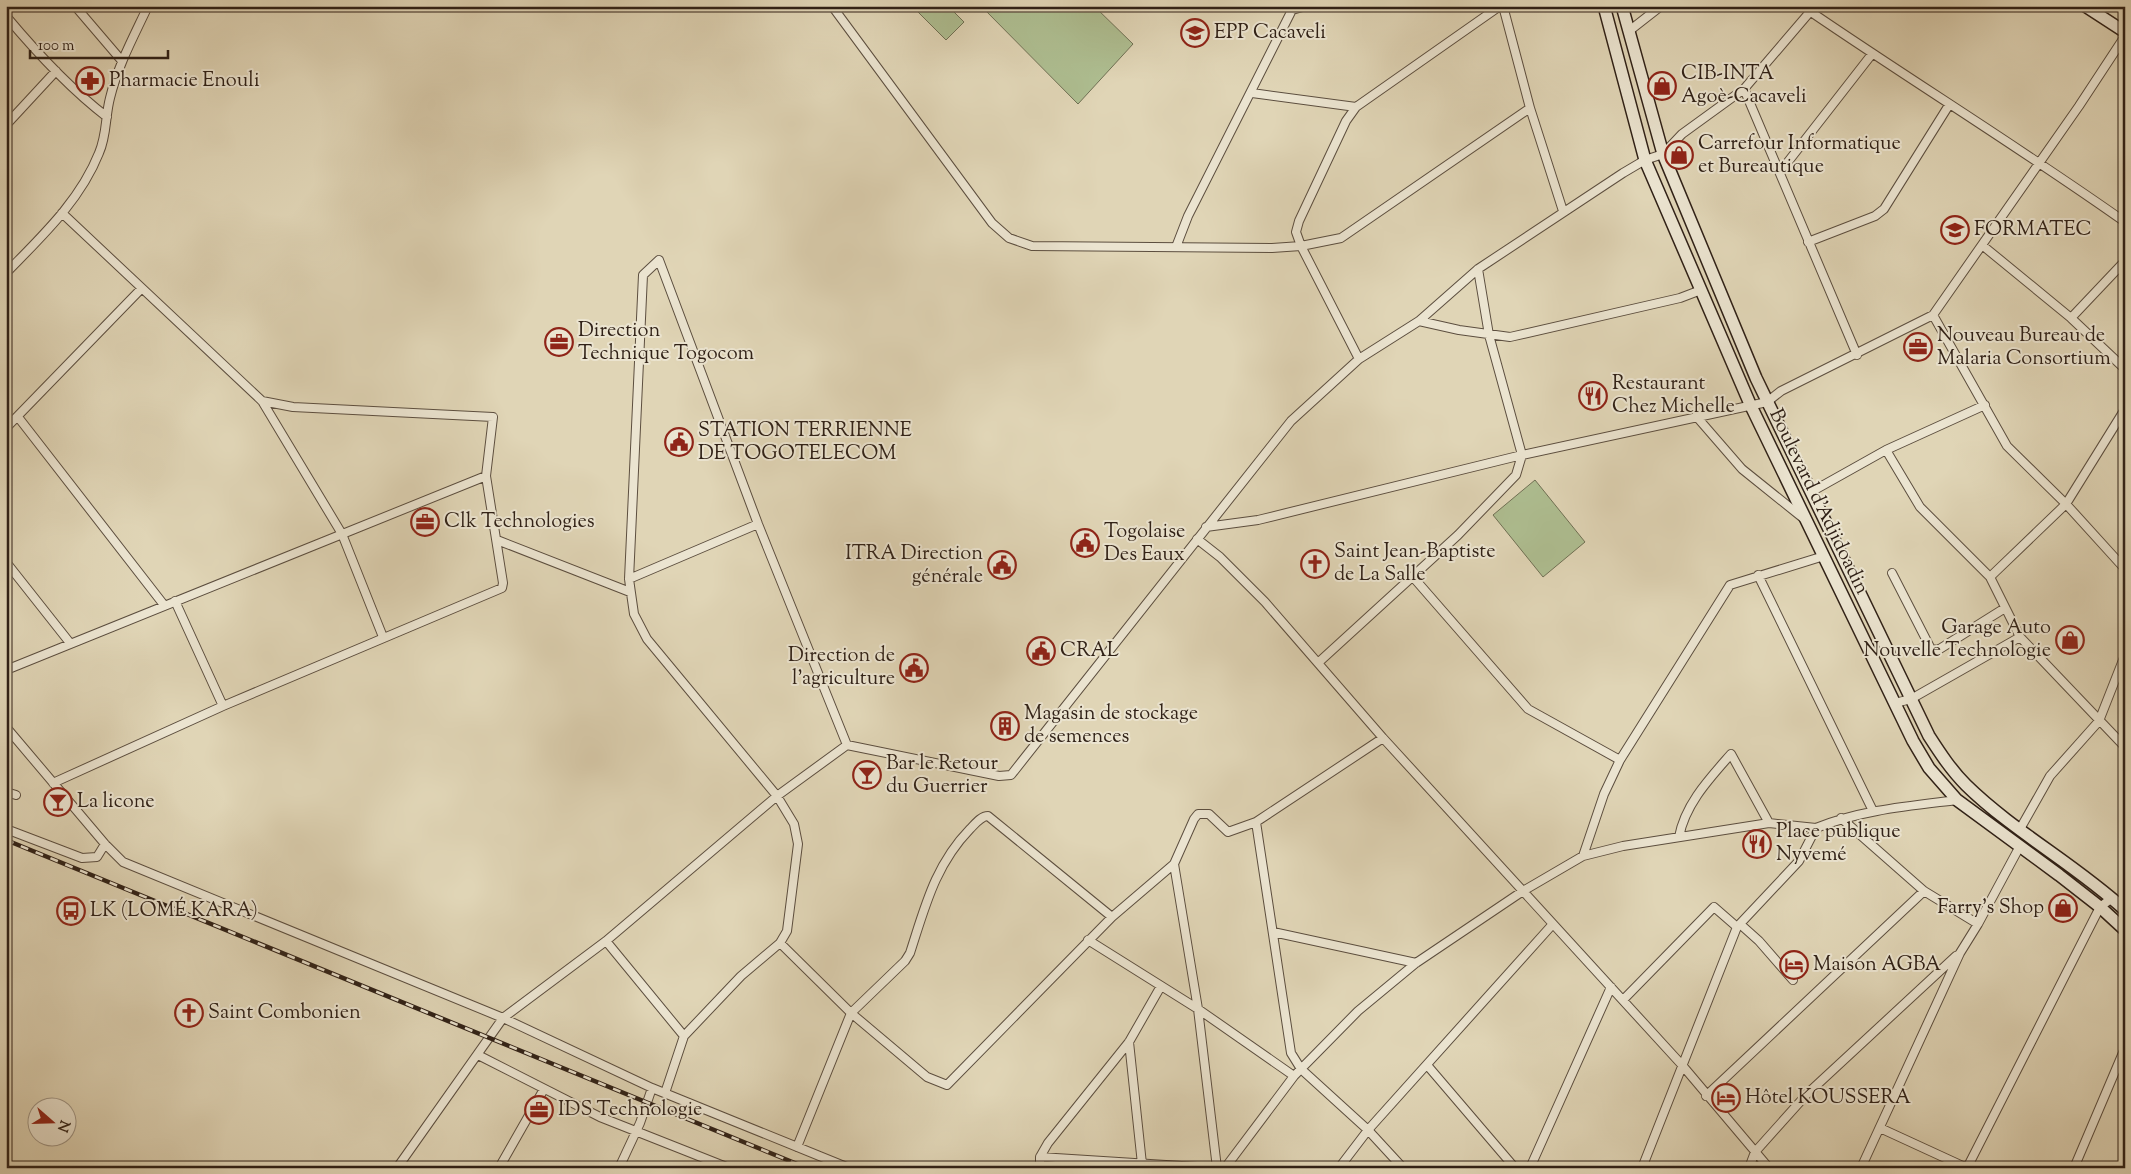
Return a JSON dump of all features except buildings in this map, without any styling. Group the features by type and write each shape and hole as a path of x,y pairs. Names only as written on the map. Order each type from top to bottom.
{"main road":[{"name":"Boulevard d'Adjidoadin","path":"1604,6 1645,160 1750,404 1913,742 1929,768 1957,800 2100,906 2125,930"},
{"name":"Boulevard d'Adjidoadin","path":"1622,6 1663,154 1767,402 1911,699 1944,760 1965,784 2020,829 2076,868 2125,910"},
{"path":"2086,6 2125,34"},
{"path":"1864,638 1880,635"}],"street":[{"path":"75,6 122,61"},
{"path":"6,273 62,213 83,185 99,155 105,138 110,96 122,61 148,6"},
{"path":"832,6 992,223 1009,238 1032,246 1302,246 1341,238 1530,108"},
{"path":"1176,247 1188,216 1293,8 1306,6"},
{"path":"1358,358 1302,246 1296,232 1297,225 1346,121 1356,108 1501,6 1530,108 1563,211"},
{"path":"1629,31 1661,6"},
{"path":"397,1168 503,1018 606,941 777,796 847,745 999,776 1011,775 1290,420 1358,358 1419,321 1478,268 1563,211 1645,160 1663,154 1682,134 1744,90 1813,9 1872,54 2040,162 2125,222"},
{"path":"6,16 56,72 82,98 106,117"},
{"path":"1206,527 1258,520 1522,455 1750,404 1767,402 1781,391 1857,355 1933,315 2040,162 2125,34"},
{"path":"1780,172 1872,54"},
{"path":"6,125 56,72"},
{"path":"1744,90 1857,355"},
{"path":"1252,92 1356,108"},
{"path":"1808,242 1875,216 1884,209 1949,105"},
{"path":"62,213 262,401 342,534 383,638"},
{"path":"1982,245 2071,318 2125,369"},
{"path":"665,1093 684,1036 741,976 780,943 787,931 798,844 794,824 777,796 648,639 634,614 629,579 643,274 659,260 758,524 847,745"},
{"path":"2071,318 2125,261"},
{"path":"1318,662 1356,625 1413,577 1513,480 1522,455 1489,335 1478,268"},
{"path":"6,428 142,289"},
{"path":"1419,321 1489,335 1510,337 1680,298 1701,290"},
{"path":"1933,315 2007,446 2066,504 2125,569"},
{"path":"53,783 223,706 499,590 503,583 498,540 486,476 492,417 293,407 262,401"},
{"path":"1811,492 1886,450 1985,405"},
{"path":"1990,577 2066,504 2125,409"},
{"path":"1696,416 1742,469 1807,521"},
{"path":"18,417 164,605"},
{"path":"1886,450 1920,507 1990,577 2020,637 2125,747"},
{"path":"6,670 486,476"},
{"path":"629,579 758,524"},
{"path":"1196,539 1220,557 1318,662 1383,738 1682,1065 1706,1096 1769,1168"},
{"path":"498,540 630,592"},
{"path":"1583,856 1604,794 1620,760 1726,589 1733,582 1824,556"},
{"path":"6,562 70,643"},
{"path":"1892,573 1931,649 1938,650 2005,608"},
{"path":"1758,575 1873,811"},
{"path":"1413,577 1528,709 1620,760"},
{"path":"175,601 223,706"},
{"path":"1895,703 1911,699 2020,637"},
{"path":"2020,829 2050,776 2099,721 2125,655"},
{"path":"6,727 105,844 123,862 503,1018 652,1088 849,1168"},
{"path":"780,943 851,1013 927,1078 947,1085 1112,916 1174,864 1198,814 1209,814 1228,832 1256,822 1383,738"},
{"path":"1679,837 1681,826 1696,798 1731,754 1769,823"},
{"path":"6,792 16,796"},
{"path":"1225,1168 1294,1076 1358,1011 1416,963 1523,892 1583,856 1623,846 1769,823 1816,828 1841,818 1873,811 1957,800"},
{"path":"797,1147 851,1013 905,962 910,953 931,887 959,841 985,816 1112,916"},
{"path":"1841,818 1924,891 1978,924"},
{"path":"1256,822 1292,1053 1301,1070 1368,1130 1404,1168"},
{"path":"6,828 82,858 97,857 105,844"},
{"path":"1642,1168 1738,925 1799,861 1816,828"},
{"path":"1860,1168 1960,953 1978,924 2020,846"},
{"path":"1040,1157 1215,1168 1198,1009 1174,864"},
{"path":"1706,1096 1924,891"},
{"path":"1880,1128 1967,1168 2100,906 2112,898"},
{"path":"1623,1000 1714,907 1759,941 1793,980"},
{"path":"1339,1168 1368,1130 1552,925"},
{"path":"1273,932 1416,963"},
{"path":"1088,940 1198,1009 1294,1076"},
{"path":"606,941 684,1036"},
{"path":"1749,1168 1755,1152 1806,1094 1960,953"},
{"path":"1040,1168 1040,1157 1048,1143 1129,1042 1160,986"},
{"path":"1530,1168 1611,987"},
{"path":"1129,1042 1142,1164"},
{"path":"2074,1168 2125,1048"},
{"path":"478,1055 636,1133 729,1168"},
{"path":"1427,1065 1515,1168"},
{"path":"619,1168 636,1133 652,1088"},
{"path":"499,1168 544,1089"}],"green space":[{"path":"922,6 948,6 964,22 946,40 917,11"},
{"path":"987,6 1094,6 1133,44 1078,104 984,9"},
{"path":"1535,480 1585,542 1543,577 1493,515"}],"railway":[{"path":"6,840 807,1168"}],"place":[{"name":"EPP Cacaveli","path":"1195,33"},
{"name":"Pharmacie Enouli","path":"90,81"},
{"name":"CIB-INTA Agoè-Cacaveli","path":"1662,86"},
{"name":"Carrefour Informatique et Bureautique","path":"1679,155"},
{"name":"FORMATEC","path":"1955,230"},
{"name":"Direction Technique Togocom","path":"559,342"},
{"name":"Nouveau Bureau de Malaria Consortium","path":"1918,347"},
{"name":"Restaurant Chez Michelle","path":"1593,396"},
{"name":"STATION TERRIENNE DE TOGOTELECOM","path":"679,442"},
{"name":"Clk Technologies","path":"425,522"},
{"name":"Togolaise Des Eaux","path":"1085,543"},
{"name":"Saint Jean-Baptiste de La Salle","path":"1315,564"},
{"name":"ITRA Direction générale","path":"1002,565"},
{"name":"Garage Auto Nouvelle Technologie","path":"2070,640"},
{"name":"CRAL","path":"1041,651"},
{"name":"Direction de l'agriculture","path":"914,668"},
{"name":"Magasin de stockage de semences","path":"1005,726"},
{"name":"Bar le Retour du Guerrier","path":"867,775"},
{"name":"La licone","path":"58,802"},
{"name":"Place publique Nyvemé","path":"1757,844"},
{"name":"Farry's Shop","path":"2063,908"},
{"name":"LK (LOMÉ KARA)","path":"71,911"},
{"name":"Maison AGBA","path":"1794,965"},
{"name":"Saint Combonien","path":"189,1013"},
{"name":"Hôtel KOUSSERA","path":"1726,1098"},
{"name":"IDS Technologie","path":"539,1110"}]}
